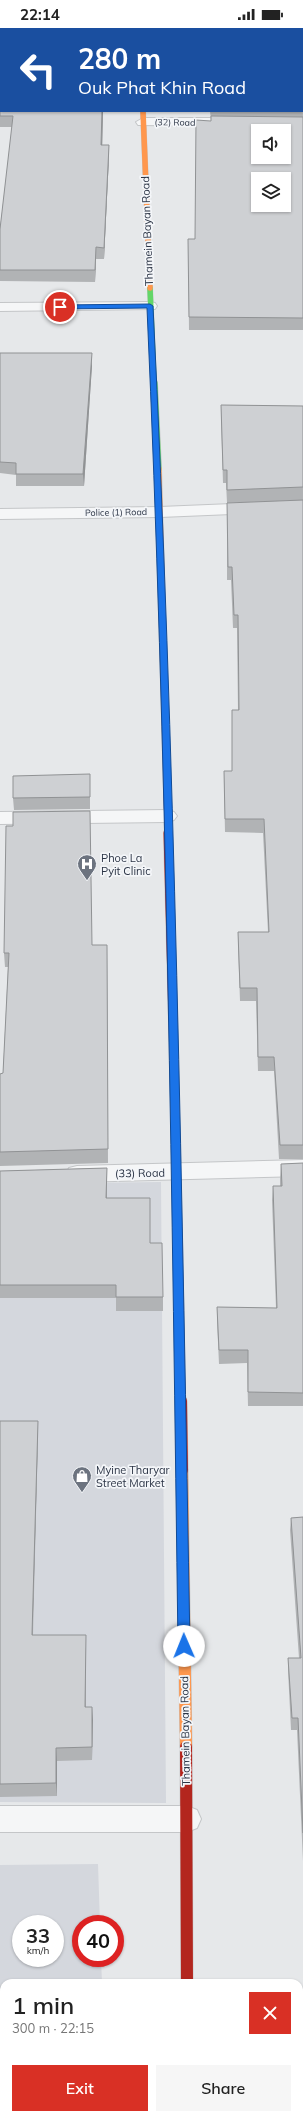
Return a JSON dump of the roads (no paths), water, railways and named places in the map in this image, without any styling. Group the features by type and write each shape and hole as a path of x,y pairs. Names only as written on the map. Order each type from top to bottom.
{"street":[{"name":"(32) Road","path":"143,116 239,122"},
{"name":"Thamein Bayan Road","path":"143,116 160,512 177,1172 187,1819 187,1979"},
{"path":"0,307 150,306"},
{"name":"Police (1) Road","path":"0,514 160,512 303,506"},
{"path":"0,818 167,816"},
{"name":"(33) Road","path":"54,1174 303,1168"},
{"path":"0,1819 187,1819"}],"place":[{"name":"Phoe La Pyit Clinic","path":"87,881"},
{"name":"Myine Tharyar Street Market","path":"82,1493"}]}
